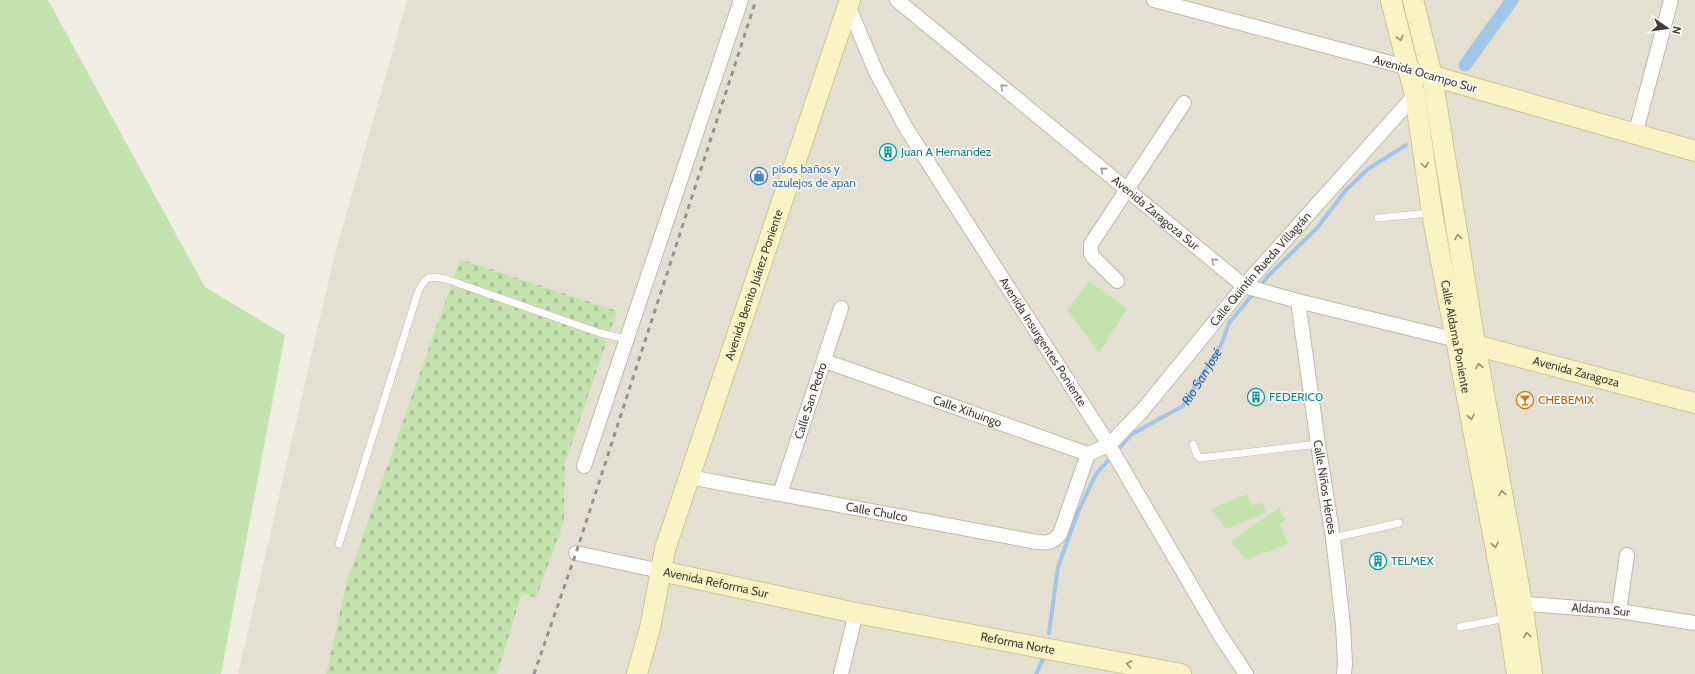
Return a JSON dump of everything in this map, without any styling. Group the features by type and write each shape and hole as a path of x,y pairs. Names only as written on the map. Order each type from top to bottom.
{"main road":[{"name":"Calle Aldama Poniente","path":"1392,0 1415,95 1432,213 1466,342"},
{"name":"Calle Aldama Poniente","path":"1413,0 1432,76 1466,342 1512,608 1517,674"},
{"name":"Avenida Benito Juárez Poniente","path":"637,674 650,628 665,549 849,2"},
{"name":"Avenida Ocampo Sur","path":"1409,68 1432,76 1695,151"},
{"name":"Avenida Zaragoza","path":"1466,342 1695,403"},
{"name":"Avenida Reforma Sur","path":"661,571 856,613"},
{"name":"Calle Aldama Poniente","path":"1512,608 1532,674"},
{"name":"Reforma Norte","path":"856,613 1180,674"}],"street":[{"path":"584,466 741,0"},
{"name":"Avenida Zaragoza Sur","path":"897,0 1248,288 1466,342"},
{"name":"Avenida Ocampo Sur","path":"1154,0 1409,68"},
{"path":"1635,134 1670,0"},
{"name":"Avenida Insurgentes Poniente","path":"849,2 876,72 906,128 1110,447 1220,634 1246,674"},
{"name":"Calle Quintín Rueda Villagrán","path":"1110,447 1415,95"},
{"path":"1117,281 1093,257 1091,253 1091,244 1184,103"},
{"name":"Calle Niños Héroes","path":"1298,301 1333,538 1343,625 1345,663 1344,674"},
{"name":"Calle San Pedro","path":"780,494 825,361 841,308"},
{"name":"Calle Xihuingo","path":"825,361 1088,454"},
{"path":"1088,454 1110,447"},
{"name":"Calle Chulco","path":"689,476 1036,542 1049,543 1056,540 1060,534 1088,454"},
{"name":"Avenida Reforma Sur","path":"576,553 661,571"},
{"path":"1619,611 1627,555"},
{"name":"Aldama Sur","path":"1512,608 1619,611 1695,623"},
{"path":"841,674 856,613"}],"lane":[{"path":"1378,218 1432,213"},
{"path":"339,544 418,292 425,280 429,277 446,279 600,333 626,339"},
{"path":"1193,444 1198,457 1204,458 1318,444"},
{"path":"1333,538 1399,523"},
{"path":"1460,627 1512,608"}],"shaded area":[{"path":"407,0 1695,0 1695,674 238,674 333,261"}],"green space":[{"path":"0,0 48,0 205,287 285,335 221,674 0,674"},
{"path":"460,259 617,311 565,463 564,521 536,598 522,593 497,674 326,674 347,581"},
{"path":"1089,281 1127,309 1099,353 1067,310"},
{"path":"1247,494 1252,506 1262,501 1266,513 1226,529 1211,509"},
{"path":"1280,507 1281,514 1286,520 1280,524 1288,544 1245,560 1231,541"}],"waterway":[{"name":"Rio San José","path":"1465,65 1512,0"},
{"name":"Rio San José","path":"1049,633 1058,567 1078,512 1096,474 1132,434 1183,406 1222,343 1229,323 1269,275 1317,228 1346,190 1368,169 1406,145"},
{"name":"Rio San José","path":"1036,674 1043,659"}],"railway":[{"path":"534,674 576,553 756,0"}],"place":[{"name":"Juan A Hernandez","path":"888,152"},
{"name":"pisos baños y azulejos de apan","path":"759,176"},
{"name":"FEDERIC0","path":"1256,397"},
{"name":"CHEBEMIX","path":"1525,400"},
{"name":"TELMEX","path":"1378,561"}]}
